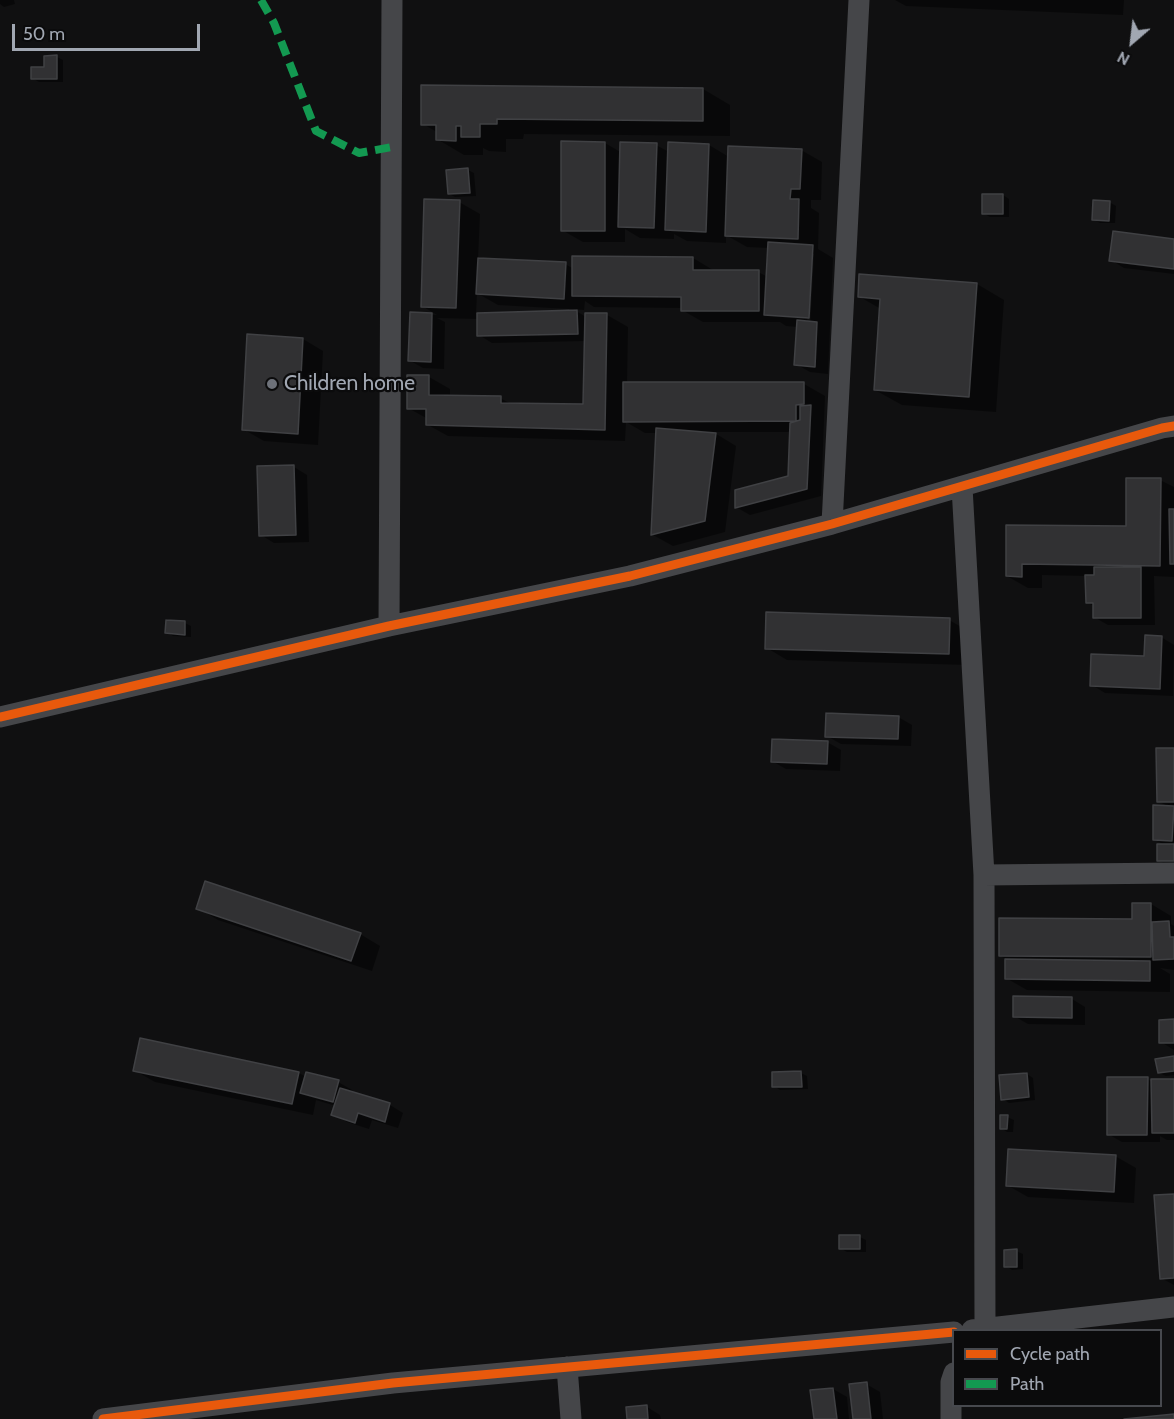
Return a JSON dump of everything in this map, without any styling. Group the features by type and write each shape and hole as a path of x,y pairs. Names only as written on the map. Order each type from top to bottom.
{"street":[{"path":"389,626 392,0"},
{"path":"832,524 859,0"},
{"path":"0,717 389,626 630,576 832,524 1174,426"},
{"path":"962,487 984,875 979,1329"},
{"path":"984,875 1174,873"},
{"path":"987,1329 1174,1307"},
{"path":"103,1419 393,1383 952,1332"},
{"path":"567,1367 571,1419"},
{"path":"951,1419 952,1379"}],"building":[{"path":"57,55 57,79 31,79 31,67 44,67 44,56"},
{"path":"421,85 703,88 703,121 497,119 497,124 480,124 480,137 461,137 461,126 456,126 456,141 436,140 436,125 421,125"},
{"path":"561,141 605,142 605,231 561,231"},
{"path":"620,142 657,143 654,228 618,227"},
{"path":"668,142 709,144 706,232 665,230"},
{"path":"728,146 802,149 800,189 791,189 790,199 799,199 798,239 725,236"},
{"path":"468,168 470,193 448,194 446,170"},
{"path":"982,194 1003,194 1003,214 982,214"},
{"path":"424,199 460,200 456,308 421,307"},
{"path":"1093,200 1110,201 1109,221 1092,220"},
{"path":"1113,231 1174,239 1174,269 1109,261"},
{"path":"768,242 813,245 809,318 764,315"},
{"path":"572,256 693,257 693,270 759,270 759,311 681,311 681,297 572,296"},
{"path":"478,258 566,262 564,299 476,294"},
{"path":"859,274 977,283 969,397 874,390 880,299 858,297"},
{"path":"577,310 578,334 477,336 477,313"},
{"path":"410,312 432,313 431,362 408,361"},
{"path":"585,313 607,313 605,430 426,425 426,409 407,409 407,375 429,375 429,395 501,396 501,403 583,404"},
{"path":"797,320 817,322 815,367 794,365"},
{"name":"Children home","path":"247,334 303,338 298,434 242,430"},
{"path":"623,382 804,382 804,404 796,405 796,421 623,422"},
{"path":"811,405 807,489 735,508 735,490 788,476 790,423 800,420 800,406"},
{"path":"656,428 716,433 705,521 651,535"},
{"path":"294,465 296,535 259,536 257,466"},
{"path":"1126,478 1161,478 1160,566 1022,564 1022,577 1006,576 1006,525 1126,526"},
{"path":"1169,509 1174,509 1174,564 1170,564"},
{"path":"1094,567 1141,567 1141,618 1093,618 1093,603 1086,603 1085,575 1094,575"},
{"path":"766,612 950,618 949,654 765,649"},
{"path":"166,620 185,621 185,635 165,633"},
{"path":"1145,635 1162,636 1160,689 1090,686 1091,654 1144,656"},
{"path":"826,713 899,716 898,739 825,737"},
{"path":"772,739 828,741 827,764 771,762"},
{"path":"1156,748 1174,748 1174,802 1157,802"},
{"path":"1153,805 1174,806 1172,841 1153,840"},
{"path":"1157,844 1174,844 1174,861 1157,861"},
{"path":"205,881 361,933 351,961 196,909"},
{"path":"1132,903 1151,903 1151,957 999,956 999,918 1132,919"},
{"path":"1169,921 1170,937 1174,937 1174,959 1153,960 1152,922"},
{"path":"1005,959 1150,961 1150,981 1005,979"},
{"path":"1013,996 1072,997 1072,1018 1013,1017"},
{"path":"1174,1019 1174,1043 1159,1043 1159,1020"},
{"path":"140,1038 299,1072 292,1104 133,1071"},
{"path":"1174,1056 1174,1071 1158,1073 1155,1059"},
{"path":"801,1071 802,1087 772,1087 772,1072"},
{"path":"306,1072 339,1080 333,1102 300,1093"},
{"path":"1027,1073 1029,1097 1001,1100 999,1075"},
{"path":"1107,1077 1148,1077 1147,1135 1107,1135"},
{"path":"1151,1079 1174,1079 1174,1133 1152,1133"},
{"path":"340,1088 390,1103 385,1122 358,1113 355,1123 331,1115"},
{"path":"1000,1115 1008,1115 1007,1129 1000,1129"},
{"path":"1008,1149 1116,1155 1114,1192 1006,1186"},
{"path":"1174,1194 1174,1278 1160,1279 1154,1195"},
{"path":"839,1235 860,1235 860,1249 839,1249"},
{"path":"1017,1249 1017,1267 1004,1267 1004,1250"},
{"path":"867,1382 871,1419 853,1419 849,1384"},
{"path":"833,1388 837,1419 814,1419 810,1390"},
{"path":"647,1405 648,1419 627,1419 626,1407"},
{"path":"1174,1414 1174,1419 1124,1419"}],"marked path":[{"path":"261,0 274,23 316,131 359,153 392,147"}],"cycle path":[{"path":"0,717 389,626 630,576 832,524 1174,426"},
{"path":"103,1419 393,1383 952,1332"}],"place":[{"name":"Children home","path":"272,384"}]}
